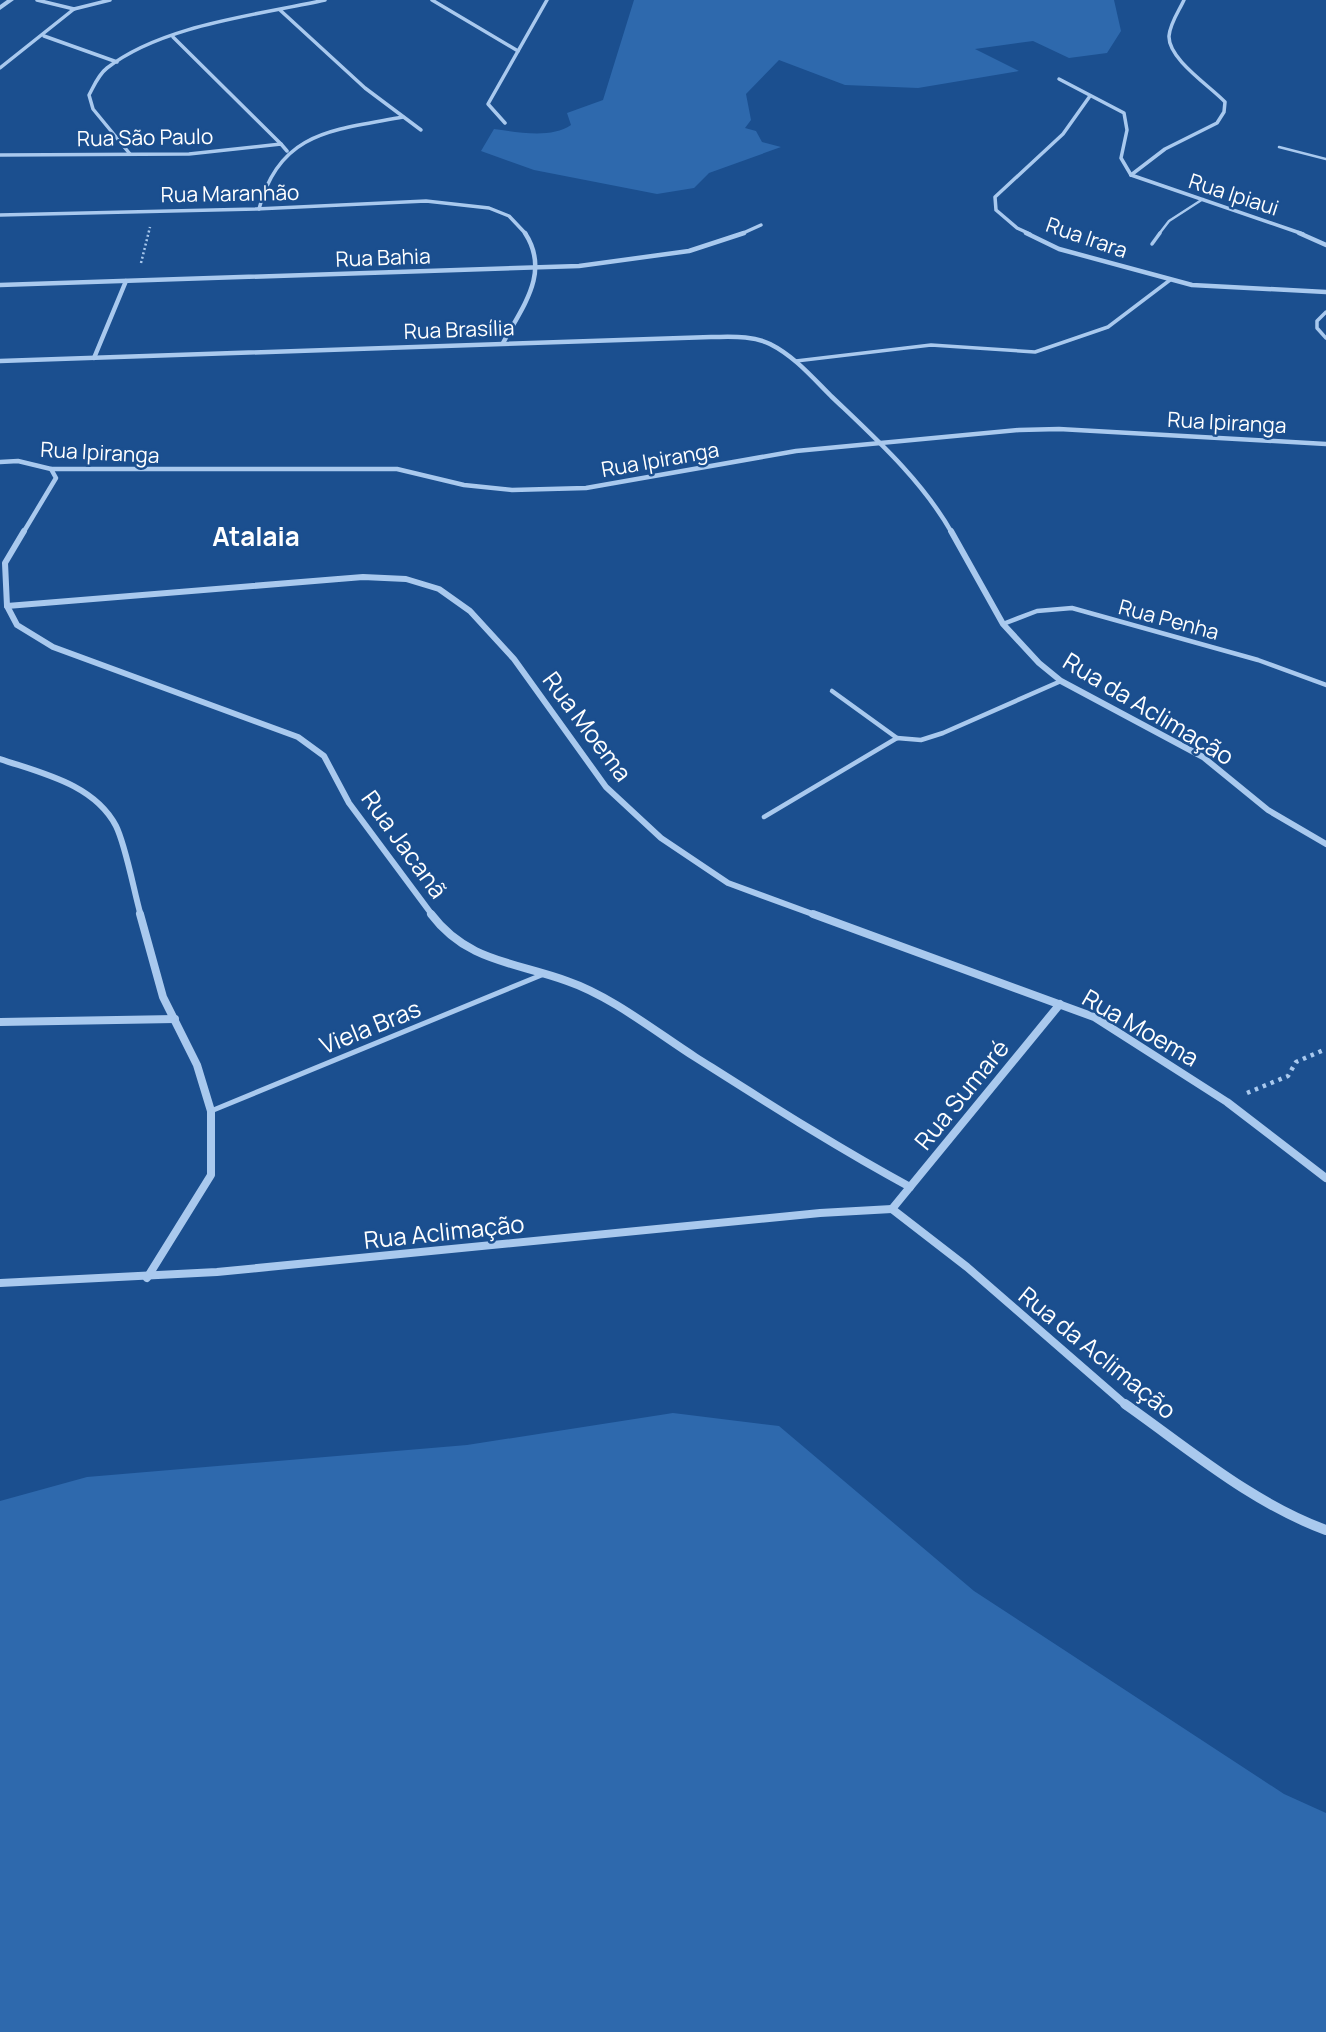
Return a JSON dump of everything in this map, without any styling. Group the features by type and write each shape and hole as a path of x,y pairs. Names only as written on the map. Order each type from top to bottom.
{"street":[{"path":"1,5 12,0"},
{"path":"37,0 74,9 110,0"},
{"path":"130,155 93,109 89,95 96,80 117,62 173,37 325,0"},
{"path":"432,0 518,51"},
{"path":"505,123 488,104 536,24 547,0"},
{"path":"1059,79 1124,113 1128,120 1121,158 1131,175 1165,149 1217,122 1224,112 1224,102 1216,91 1183,63 1170,44 1168,36 1184,0"},
{"path":"0,68 44,36 74,9"},
{"path":"280,10 365,88 421,130"},
{"path":"44,36 117,62"},
{"path":"173,37 287,151"},
{"name":"Rua Irara","path":"1090,96 1063,134 995,197 996,210 1017,228 1059,248 1170,280 1217,289 1326,292"},
{"path":"259,209 267,181 279,159 287,151 322,136 403,117"},
{"name":"Rua São Paulo","path":"0,155 224,152 281,144"},
{"name":"Rua Ipiaui","path":"1131,175 1154,185 1251,213 1326,245"},
{"name":"Rua Maranhão","path":"0,215 259,209 398,202 460,203 496,208 510,217 532,244 537,258 536,269"},
{"name":"Rua Bahia","path":"0,285 536,269 662,257 713,246 761,225"},
{"path":"503,343 536,282 536,269"},
{"path":"94,358 126,281"},
{"name":"Rua Brasília","path":"0,361 503,343 750,338 768,343 796,361 879,442"},
{"name":"Rua Ipiranga","path":"0,461 18,461 51,469 397,469 464,485 512,489 586,488 796,451 1059,429 1326,443"},
{"name":"Rua da Aclimação","path":"879,442 914,480 950,529 1003,624 1039,663 1061,681 1203,757 1268,810 1326,845"},
{"path":"7,606 5,563 54,483 56,478 51,469"},
{"name":"Rua Moema","path":"7,606 362,577 406,579 439,589 470,611 514,659 606,787 661,838 728,883 1094,1017 1227,1102 1326,1178"},
{"name":"Rua Jacanã","path":"7,606 17,625 53,647 298,737 324,756 349,803 440,926 467,949 568,981 619,1008 826,1141 910,1187"},
{"path":"0,759 68,783 96,800 116,826 163,997 197,1065 211,1111 211,1175 147,1278"},
{"name":"Rua Sumaré","path":"892,1209 1060,1004"},
{"path":"0,1022 174,1019"},
{"name":"Rua da Aclimação","path":"892,1209 967,1267 1112,1395 1233,1480 1296,1519 1326,1530"},
{"name":"Rua Aclimação","path":"0,1283 147,1278 820,1213 892,1209"}],"lane":[{"path":"1279,147 1326,159"},
{"path":"1152,244 1169,221 1203,199"},
{"path":"796,361 931,345 1035,352 1108,327 1170,280"},
{"path":"1326,312 1317,321 1317,328 1326,338"},
{"name":"Rua Penha","path":"1003,624 1030,610 1049,606 1072,608 1258,660 1326,685"},
{"path":"832,691 897,738 922,740 1061,681"},
{"path":"764,817 897,738"},
{"name":"Viela Bras","path":"211,1111 544,974"}],"path":[{"path":"136,280 154,210"},
{"path":"1227,1102 1288,1076 1296,1062 1326,1049"}],"shaded area":[{"path":"634,0 1114,0 1121,31 1107,53 1069,58 1033,41 975,49 1019,71 918,88 845,85 779,60 746,94 751,120 745,128 756,131 762,142 781,147 709,173 694,188 657,194 534,170 481,151 494,129 554,132 571,125 567,113 603,100"},
{"path":"673,1413 779,1426 974,1591 1284,1794 1326,1813 1326,2032 0,2032 0,1501 87,1477 467,1445"}],"district":[{"name":"Atalaia","path":"256,536"}]}
